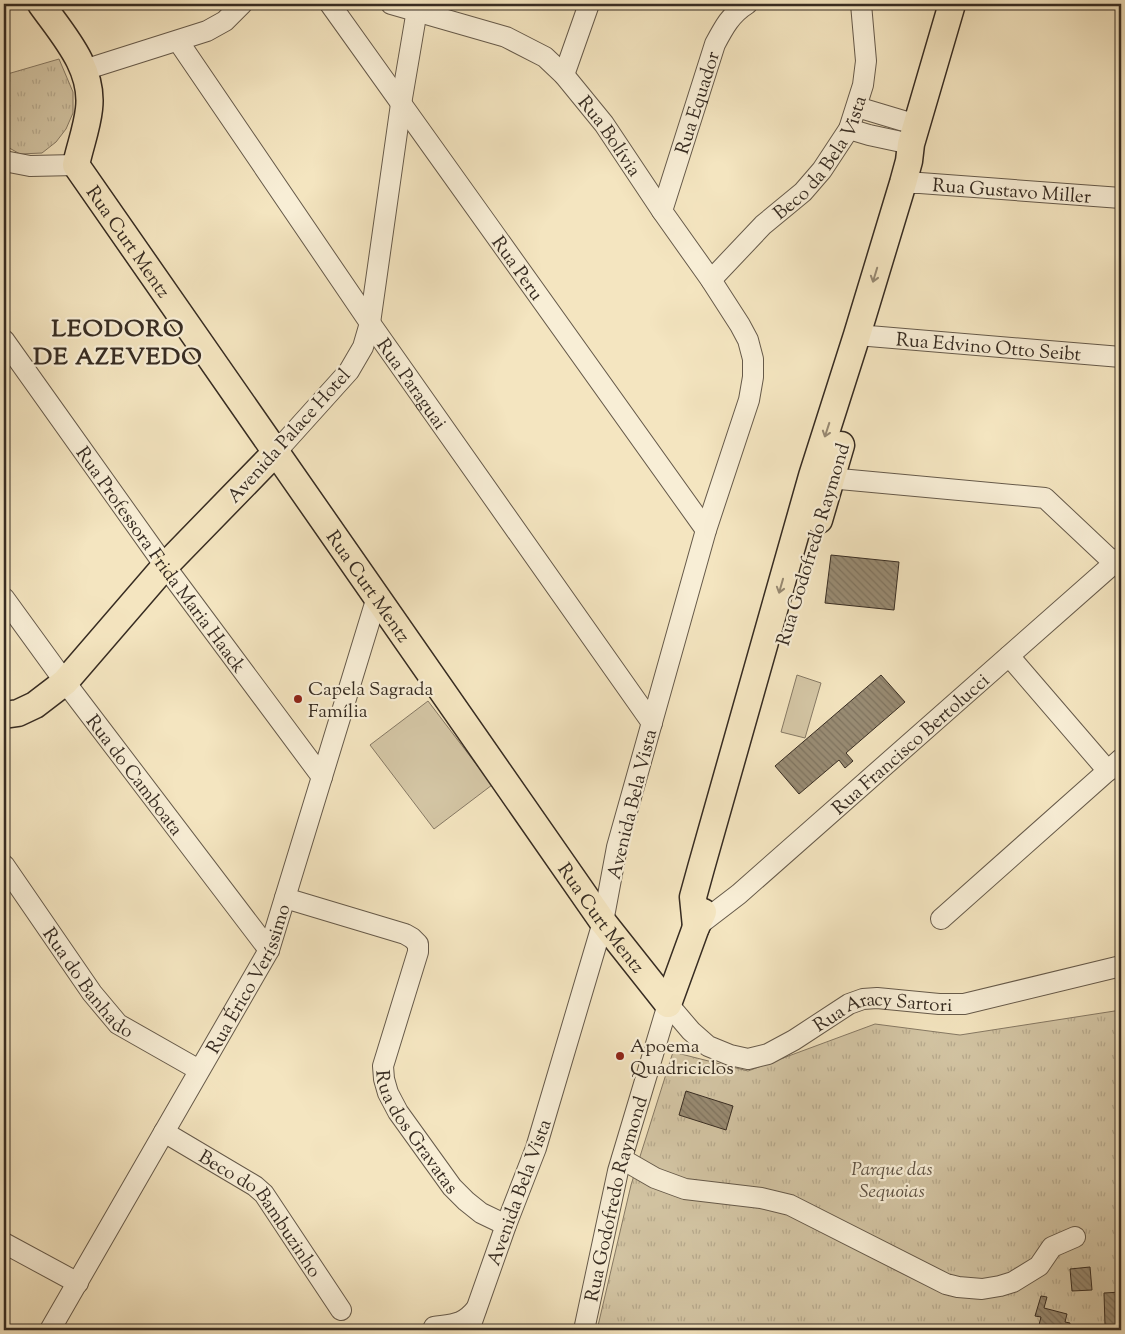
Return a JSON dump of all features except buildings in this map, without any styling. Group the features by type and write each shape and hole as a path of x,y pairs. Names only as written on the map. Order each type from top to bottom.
{"main road":[{"path":"41,4 75,52 84,70 89,91 90,107 76,165"},
{"name":"Rua Godofredo Raymond","path":"668,1004 696,927 693,898 866,335 952,4"},
{"name":"Rua Curt Mentz","path":"76,165 603,922 668,1004"},
{"name":"Avenida Palace Hotel","path":"4,715 18,713 35,705 65,682 165,566 276,452"}],"street":[{"path":"84,70 208,31 225,21 242,4"},
{"name":"Rua Peru","path":"330,4 706,530"},
{"name":"Rua Bolívia","path":"392,4 417,7 506,37 545,57 564,75 604,124 711,280 748,340 753,359"},
{"path":"564,75 589,4"},
{"name":"Rua Equador","path":"662,211 716,44 725,25 737,10 747,4"},
{"name":"Beco da Bela Vista","path":"711,280 763,225 803,192 822,170 849,129 863,85 866,61 861,4"},
{"name":"Avenida Palace Hotel","path":"276,452 349,371 363,347 370,323 401,104 417,7"},
{"name":"Rua Paraguai","path":"178,41 370,323 652,723"},
{"path":"857,107 912,159"},
{"path":"849,129 869,135 912,159"},
{"name":"Rua Gustavo Miller","path":"912,159 1121,198"},
{"path":"4,161 30,166 76,165"},
{"name":"Rua Edvino Otto Seibt","path":"866,335 1121,357"},
{"name":"Rua Professora Frida Maria Haack","path":"4,340 165,566 322,777"},
{"name":"Avenida Bela Vista","path":"469,1330 506,1225 536,1148 603,922 617,847 706,530 749,400 753,377 753,359"},
{"path":"822,477 1045,498 1118,560"},
{"name":"Rua Francisco Bertolucci","path":"696,927 738,894 1118,560"},
{"name":"Rua Érico Veríssimo","path":"50,1330 269,950 377,597"},
{"name":"Rua do Camboata","path":"4,598 65,682 269,950"},
{"path":"941,919 1115,765 1009,656"},
{"name":"Rua do Banhado","path":"4,865 92,993 118,1024 199,1070"},
{"name":"Rua dos Gravatas","path":"285,898 405,934 418,944 418,952 403,1005 383,1066 384,1080 388,1093 452,1188 481,1213 506,1225"},
{"name":"Rua Aracy Sartori","path":"668,1004 708,1046 730,1055 748,1059 777,1050 849,1004 863,999 877,998 939,1004 964,1004 1121,966"},
{"name":"Rua Godofredo Raymond","path":"584,1330 618,1171 668,1004"},
{"name":"Beco do Bambuzinho","path":"164,1132 255,1186 264,1194 341,1310"},
{"path":"622,1159 655,1178 685,1188 761,1198 790,1205 946,1284 958,1287 982,1289 1013,1282 1039,1266 1052,1247 1075,1237"},
{"path":"4,1243 78,1283"},
{"path":"437,1329 460,1323 468,1318 476,1309"}],"green space":[{"path":"59,59 73,92 73,113 66,129 56,142 42,153 20,154 4,145 4,75"},
{"path":"797,675 821,683 805,738 781,732"},
{"path":"428,701 492,785 434,829 370,745"},
{"name":"Parque das Sequoias","path":"1121,1010 1121,1330 597,1330 631,1185 673,1052 748,1071 875,1024 960,1035"}],"place":[{"name":"Capela Sagrada Família","path":"298,699"},
{"name":"Apoema Quadriciclos","path":"620,1056"}],"district":[{"name":"LEODORO DE AZEVEDO","path":"118,342"}]}
